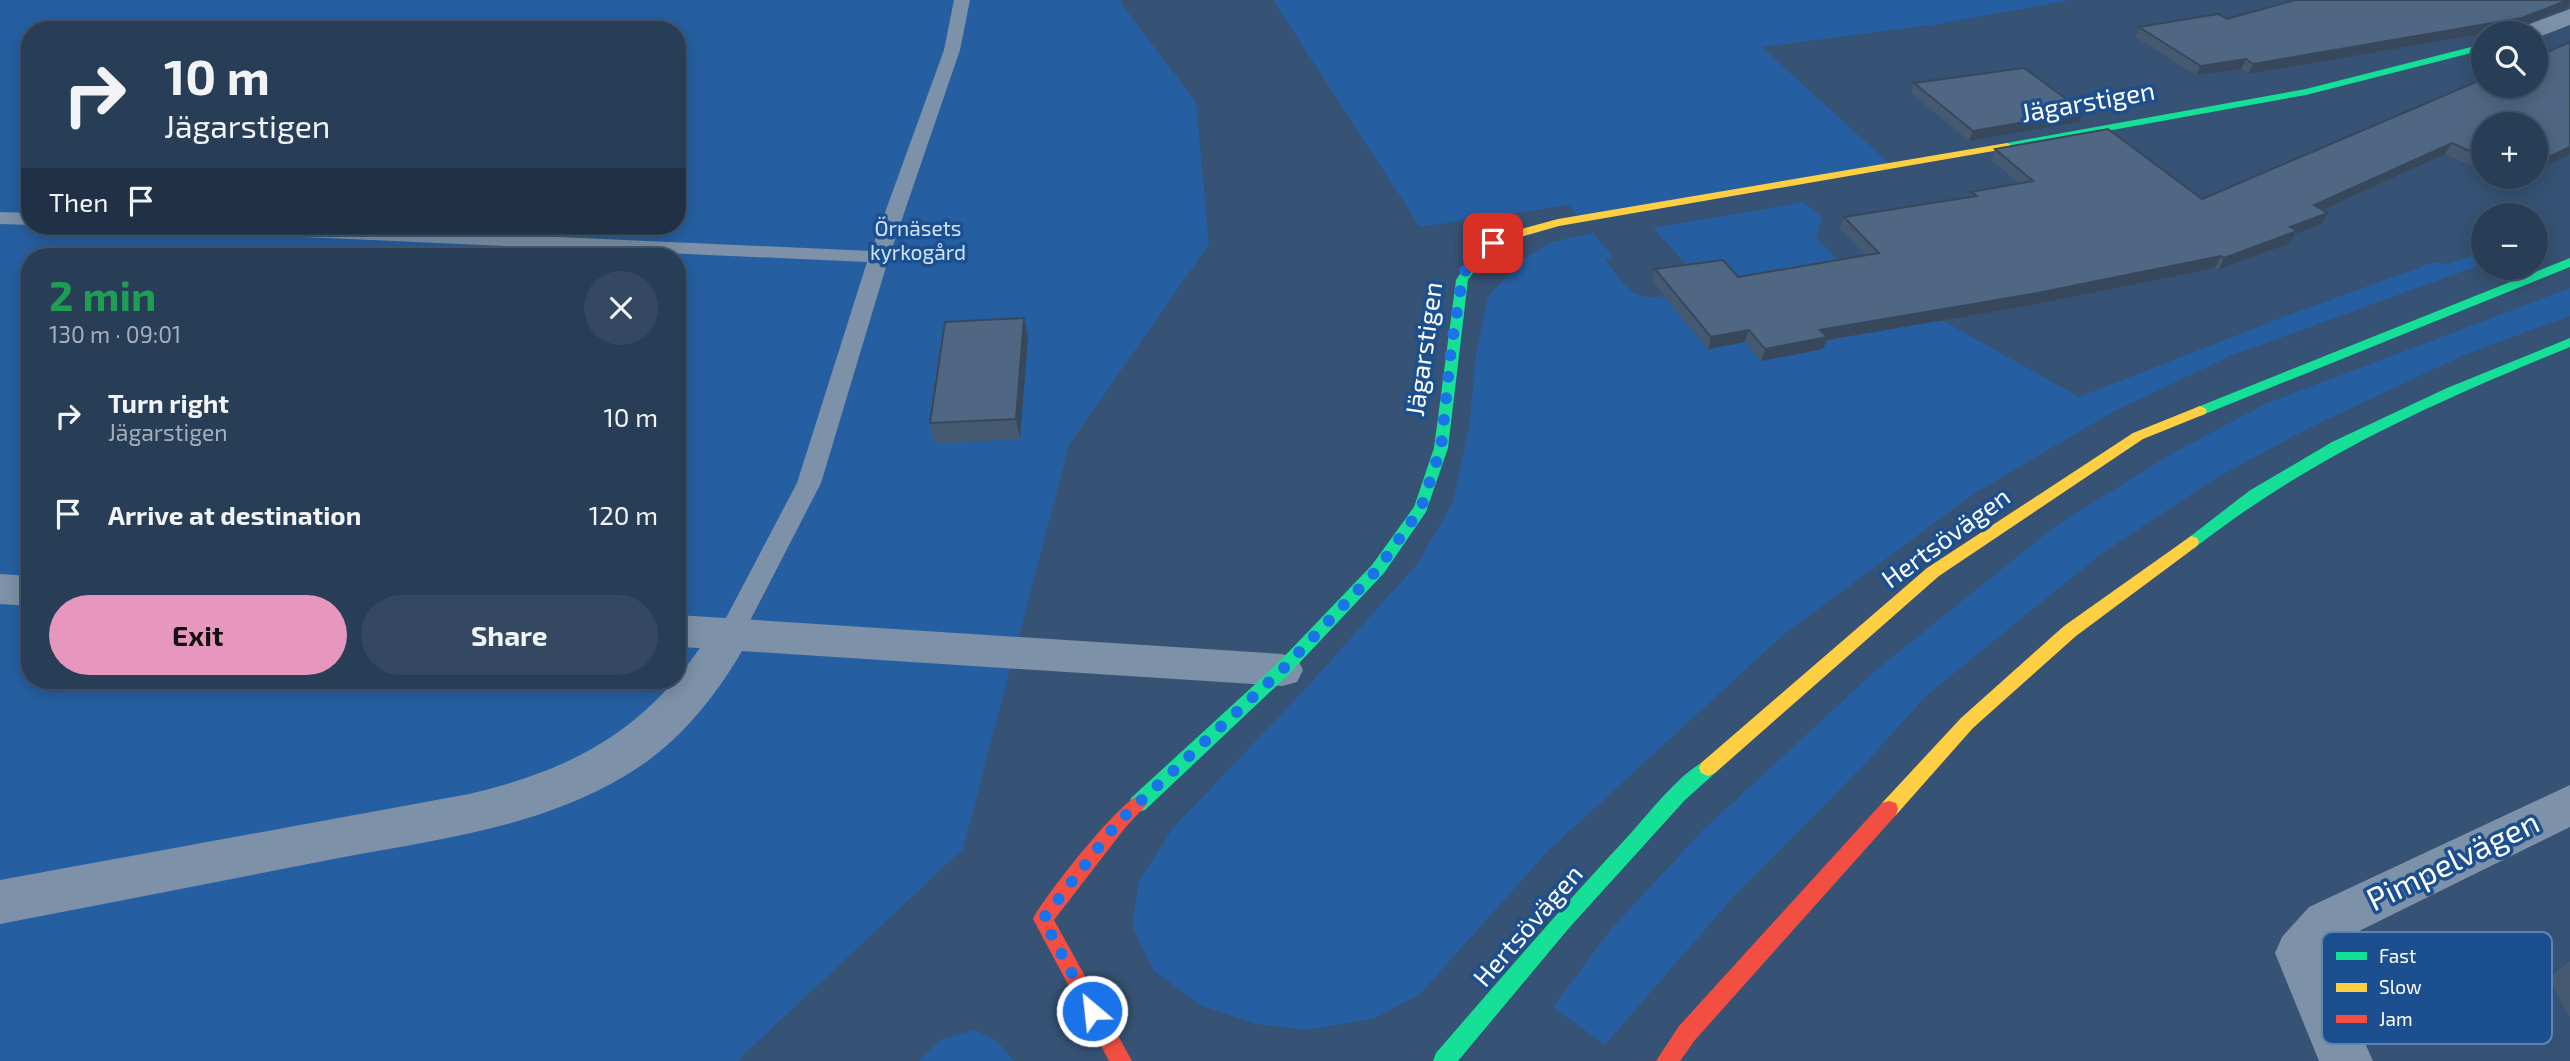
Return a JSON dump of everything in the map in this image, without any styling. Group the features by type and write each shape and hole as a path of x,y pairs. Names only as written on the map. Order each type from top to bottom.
{"main road":[{"name":"Jägarstigen","path":"1121,1061 1043,919 1118,822 1282,670 1378,569 1421,508 1441,448 1451,349 1462,280 1468,263 1493,243 1558,223 2285,98 2419,67 2471,51"},
{"name":"Hertsövägen","path":"1444,1061 1562,922 1678,794 1933,572 2138,436 2570,262"},
{"path":"1667,1061 1687,1033 1967,723 2070,631 2137,579 2263,489 2374,427 2452,390 2570,342"}],"street":[{"path":"2548,25 2570,16"},
{"path":"0,589 21,590"},
{"path":"686,632 1282,670"},
{"path":"0,902 430,821 555,790 615,759 657,730 686,701 710,670 730,635"},
{"name":"Pimpelvägen","path":"2322,1005 2300,953 2326,923 2570,805"},
{"name":"Pimpelvägen","path":"2339,1044 2346,1061"}],"lane":[{"path":"730,635 810,484 879,257 952,50 962,0"},
{"path":"0,218 21,219"},
{"path":"390,235 679,248"},
{"path":"686,248 879,257"}],"green space":[{"name":"Örnäsets kyrkogård","path":"0,0 1122,0 1121,3 1196,102 1209,244 1069,445 963,849 737,1061 0,1061"},
{"path":"1273,0 2071,0 1938,24 1762,47 1893,167 1579,219 1569,205 1420,227"},
{"path":"1804,202 1822,218 1816,237 1836,258 1827,273 1940,319 2079,397 2286,316 2434,262 2448,264 2471,256 2471,268 2230,356 2111,413 1975,493 1782,636 1547,852 1419,995 1373,1019 1306,1030 1257,1024 1200,1005 1154,971 1132,926 1139,881 1173,828 1307,687 1418,563 1453,502 1469,427 1476,356 1488,297 1522,260 1551,242 1593,233 1613,257 1605,260 1623,284 1636,294 1664,296 1708,349 1745,342 1761,361 1823,349 1696,275 1653,228"},
{"path":"2570,288 2570,316 2466,354 2305,430 2213,480 2101,554 1926,696 1863,766 1728,903 1605,1045 1553,1007 1611,929 1702,831 1876,670 2058,524 2173,453 2265,404"},
{"path":"975,1030 997,1041 1014,1061 919,1061 940,1040"}],"building":[{"path":"2295,0 2568,0 2522,18 2471,21 2471,27 2253,64 2246,59 2201,66 2139,27 2218,14 2227,19"},
{"path":"2570,42 2570,147 2548,157 2548,112 2471,112 2471,152 2452,143 2314,205 2328,213 2290,227 2297,231 2224,258 2221,256 2032,294 1820,330 1827,337 1765,349 1749,330 1711,337 1655,269 1723,260 1738,277 1879,253 1844,217 1977,196 1971,192 2033,181 1995,149 2108,129 2202,199 2471,84 2471,98 2548,98 2548,52"},
{"path":"2024,68 2084,112 1973,131 1914,83"},
{"path":"1024,318 1016,419 930,423 945,322"}],"traffic: fast":[{"path":"2007,146 2306,92 2471,51"},
{"path":"1138,804 1282,670 1378,569 1421,508 1441,448 1462,280 1478,255 1514,235"},
{"path":"2200,411 2570,262"},
{"path":"2191,542 2254,495 2338,446 2452,391 2570,342"},
{"path":"1444,1061 1562,922 1678,794 1708,768"}],"traffic: slow":[{"path":"1514,235 1558,223 2007,146"},
{"path":"1708,768 1933,572 2138,436 2200,411"},
{"path":"1889,809 1967,723 2070,631 2191,542"}],"traffic: jam":[{"path":"1121,1061 1043,919 1118,822 1138,804"},
{"path":"1667,1061 1687,1033 1889,809"}],"route":[{"path":"1092,1011 1043,919 1118,822 1282,670 1378,569 1421,508 1434,476 1441,448 1455,315 1462,280 1468,263 1493,243"}]}
